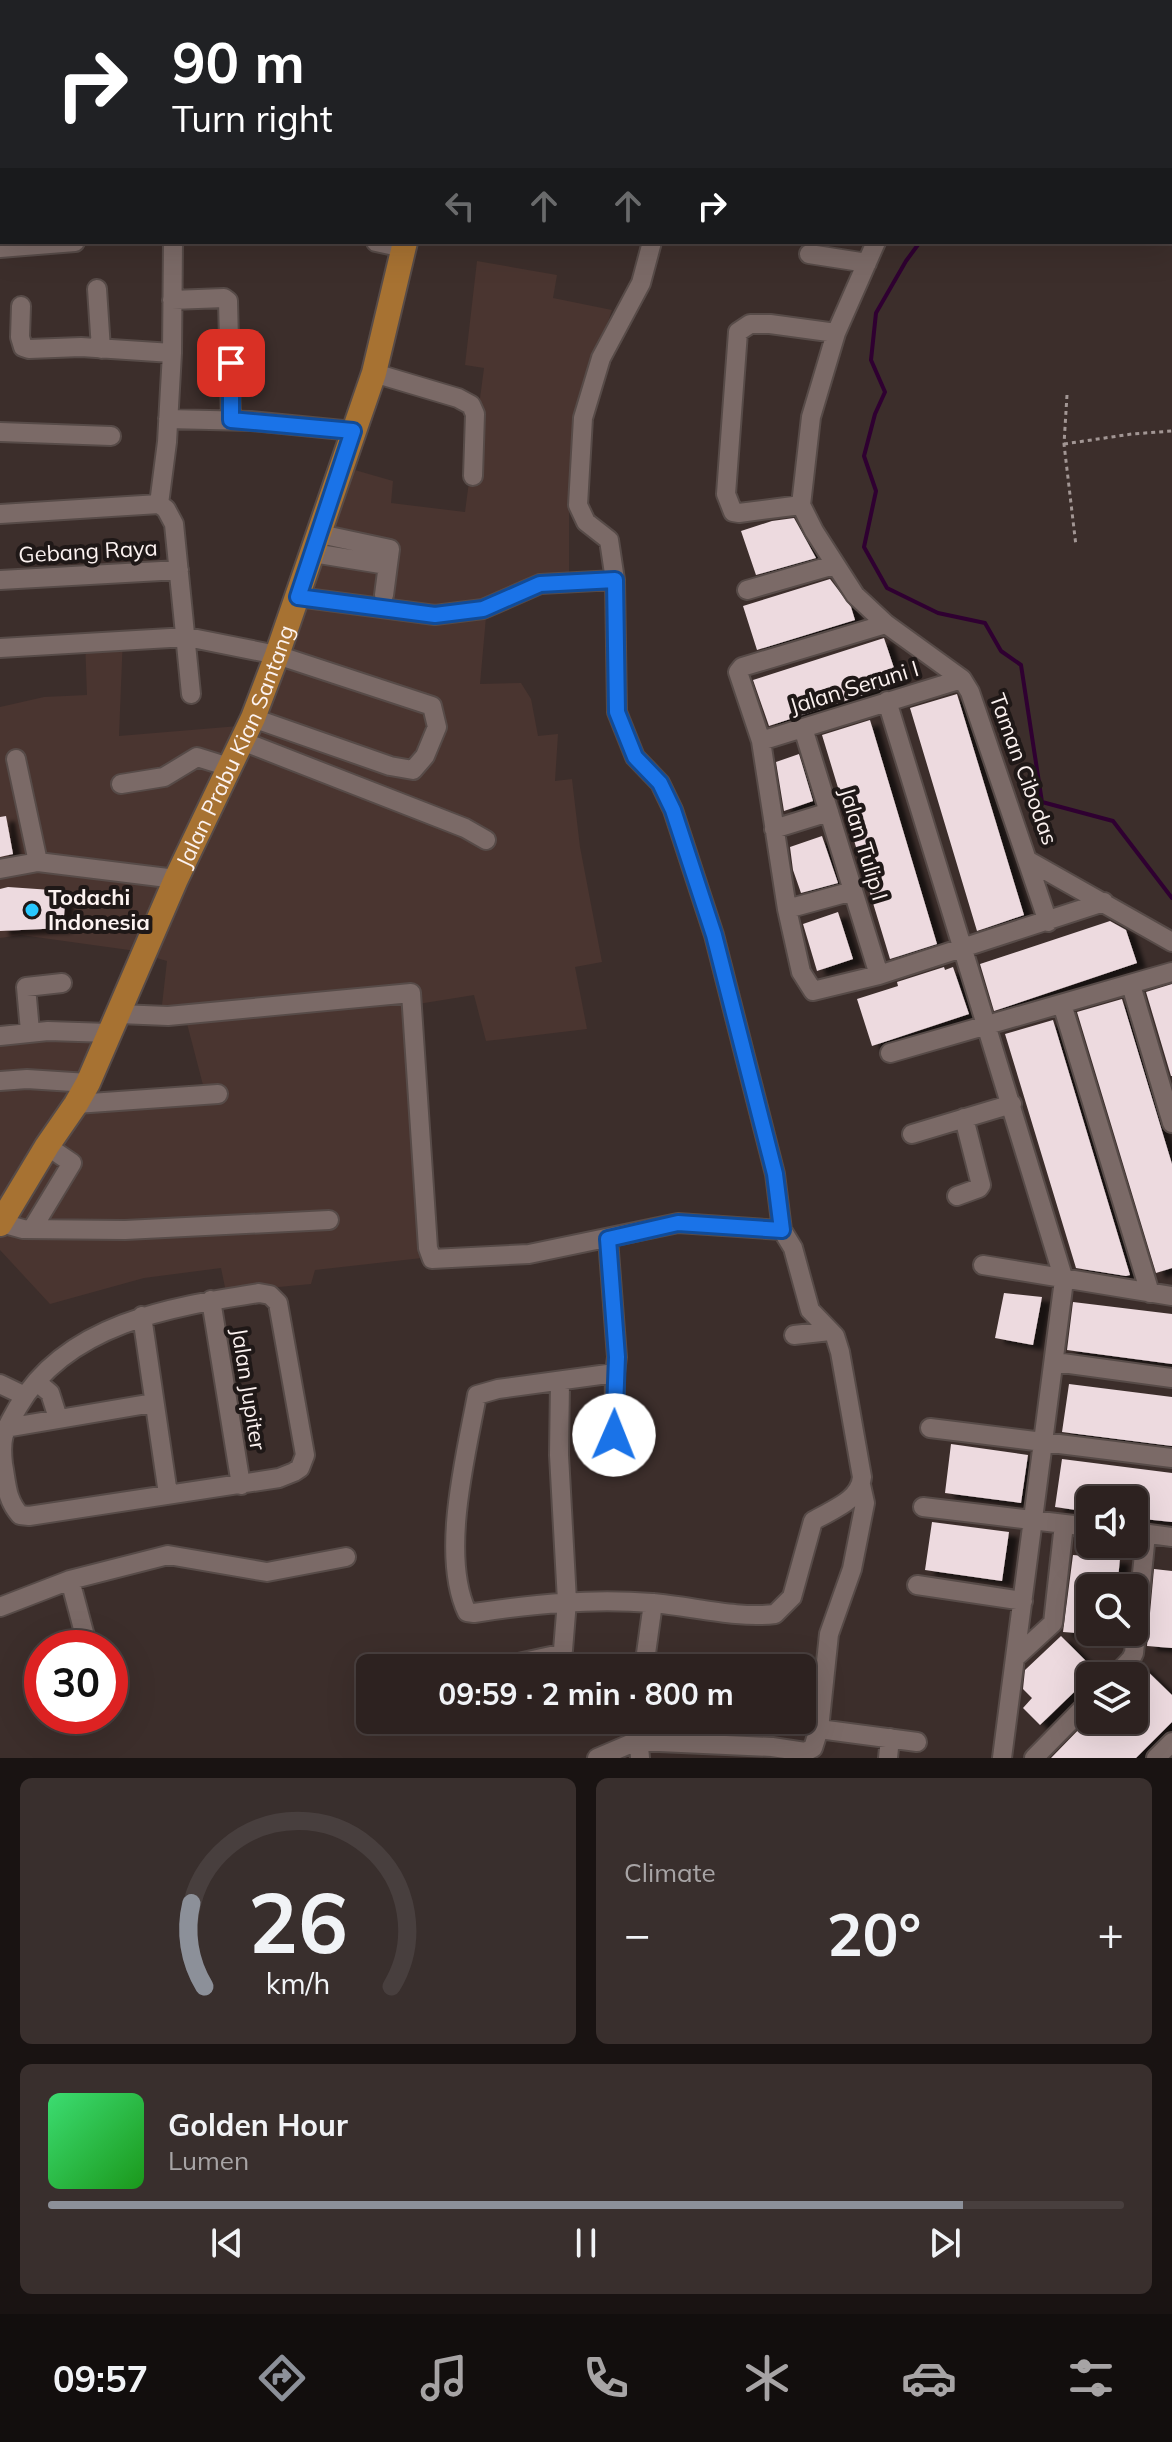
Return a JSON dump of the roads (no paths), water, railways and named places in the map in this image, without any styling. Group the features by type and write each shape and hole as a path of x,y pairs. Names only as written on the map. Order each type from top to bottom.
{"main road":[{"name":"Jalan Prabu Kian Santang","path":"0,1224 82,1093 176,879 253,718 298,597 374,373 405,245"}],"street":[{"path":"0,248 50,244"},
{"path":"159,504 172,353 173,244"},
{"path":"597,1758 639,1750 772,1747 805,1752 813,1748 819,1729 829,1634 852,1569 865,1503 840,1352 835,1336 810,1310 793,1248 782,1230 775,1174 714,935 673,810 660,783 635,757 617,712 615,580 609,540 586,522 578,505 583,418 601,358 641,283 651,244"},
{"path":"836,333 770,324 750,324 738,332 726,494 733,512 801,505 811,417 836,333 875,244"},
{"path":"809,254 867,263"},
{"path":"97,289 101,349"},
{"path":"172,300 224,298 228,301 231,420"},
{"path":"21,306 20,337 23,347 29,349 172,353"},
{"path":"374,373 458,398 471,405 475,414 473,476"},
{"path":"168,419 231,420 353,431"},
{"path":"0,432 111,436"},
{"name":"Gebang Raya","path":"0,514 159,504 166,509 174,524 191,694"},
{"name":"Taman Cibodas","path":"801,505 834,565 855,595 886,624 962,679 970,692 1029,861 1172,942"},
{"path":"316,544 390,549 384,595"},
{"path":"747,590 834,565"},
{"name":"Gebang Raya","path":"0,580 179,570"},
{"path":"298,597 435,615 483,609 540,584 615,580"},
{"path":"886,624 742,667 738,672 761,741 787,909 801,972 813,991 879,975 1104,902"},
{"path":"0,648 187,637 277,655 432,706 437,727 425,756 413,770 390,766 253,718"},
{"name":"Jalan Seruni I","path":"761,741 962,679"},
{"path":"887,701 1064,1280 1002,1758"},
{"name":"Jalan Tulip I","path":"803,728 879,975"},
{"path":"242,741 465,828 486,840"},
{"path":"121,784 164,777 197,757 229,767"},
{"path":"16,759 38,862"},
{"path":"774,829 829,812"},
{"path":"1029,861 1048,922"},
{"path":"0,869 38,862 176,879"},
{"path":"787,909 853,891"},
{"path":"890,1053 1172,972"},
{"path":"30,1031 26,987 62,983"},
{"path":"1131,985 1172,1123"},
{"path":"0,1036 408,992 411,993 428,1248 432,1259 529,1254 678,1223 782,1230"},
{"path":"1062,1004 1150,1293"},
{"path":"0,1081 27,1079 82,1093 218,1094"},
{"path":"912,1134 1012,1104"},
{"path":"957,1196 981,1185 964,1118"},
{"path":"32,1229 72,1163 47,1146"},
{"path":"0,1224 32,1229 125,1230 329,1220"},
{"path":"608,1239 617,1357 614,1455"},
{"path":"983,1265 1172,1296"},
{"path":"259,1293 270,1295 278,1303 305,1455 300,1468 241,1485 20,1515 9,1503 2,1437 31,1389 84,1340 142,1316 211,1300 259,1293"},
{"name":"Jalan Jupiter","path":"211,1300 241,1485"},
{"path":"142,1316 168,1494"},
{"path":"794,1335 830,1331"},
{"path":"1055,1362 1172,1378"},
{"path":"615,1373 498,1389 477,1395 458,1501 455,1556 467,1612 567,1601 653,1603 735,1613 775,1614 792,1597 813,1521 854,1497 861,1485"},
{"path":"558,1654 562,1653 567,1601 559,1455 560,1382"},
{"path":"0,1384 50,1393 58,1418"},
{"path":"2,1437 58,1418 153,1403"},
{"path":"930,1428 1172,1458"},
{"path":"923,1507 1076,1525"},
{"path":"1016,1657 1053,1623 1064,1524"},
{"path":"1148,1534 1172,1537"},
{"path":"0,1607 70,1580 168,1555 267,1572 346,1557"},
{"path":"1128,1662 1134,1653 1139,1558"},
{"path":"70,1580 83,1630"},
{"path":"917,1585 1023,1601"},
{"path":"646,1654 653,1603"},
{"path":"1034,1758 1076,1715"},
{"path":"819,1729 917,1742"},
{"path":"888,1758 890,1738"},
{"path":"1156,1758 1172,1742"}],"waterway":[{"path":"919,244 876,313 871,360 885,392 875,414 864,456 876,491 864,547 887,588 938,613 985,623 1001,651 1021,665 1042,802 1113,821 1172,898"}],"place":[{"name":"Todachi Indonesia","path":"32,910"}]}
